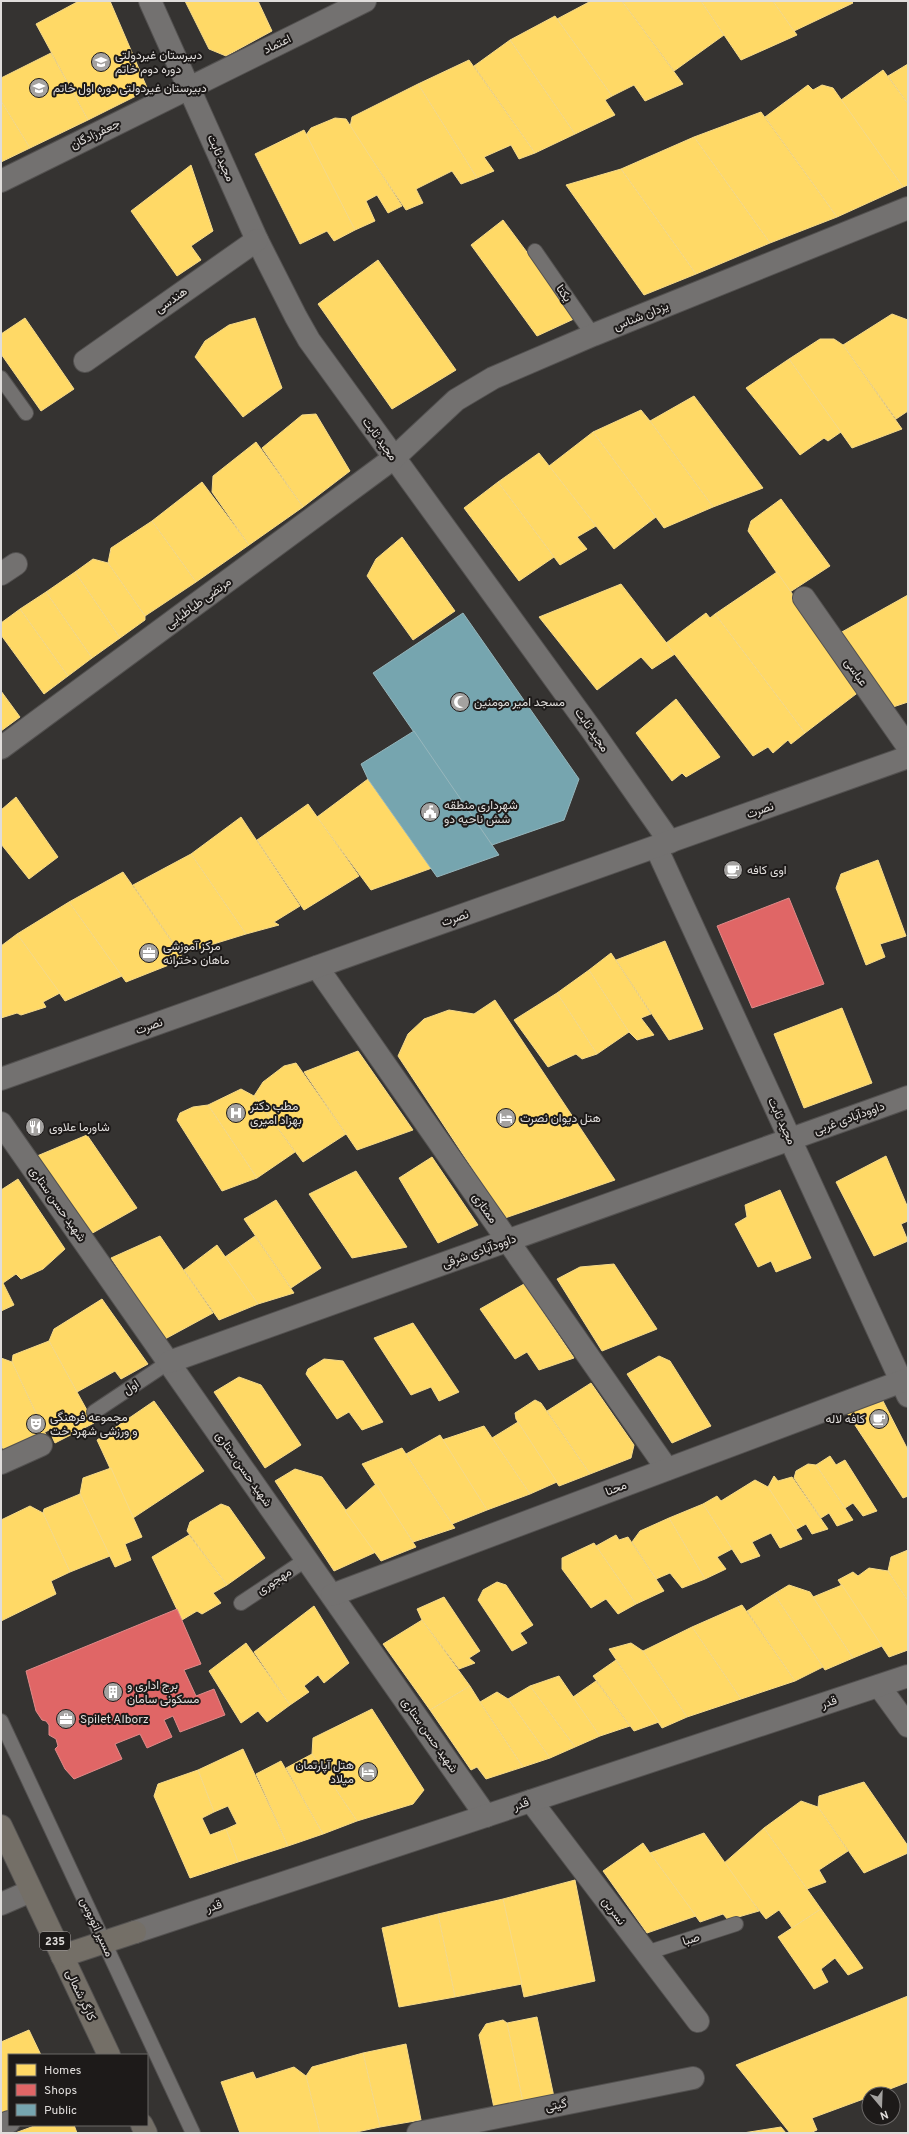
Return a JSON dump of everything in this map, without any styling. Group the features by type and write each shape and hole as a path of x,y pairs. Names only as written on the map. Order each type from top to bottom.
{"main road":[{"name":"کارگر شمالی","path":"1,1826 109,2054"},
{"path":"62,1956 135,1932"}],"street":[{"name":"مجید ثابت","path":"150,1 257,240 309,340 591,729 663,844 790,1139 906,1385"},
{"name":"اعتماد","path":"189,88 365,1"},
{"name":"جعفرزادگان","path":"1,181 189,88"},
{"name":"یزدان شناس","path":"394,458 438,415 470,391 493,378 593,335 908,208"},
{"name":"هندسی","path":"85,360 257,240"},
{"name":"مرتضی طباطبایی","path":"1,748 394,458"},
{"name":"عباسی","path":"804,598 908,747"},
{"name":"نصرت","path":"1,1079 908,757"},
{"name":"ممتازی","path":"317,967 667,1469"},
{"name":"داوودآبادی غربی","path":"790,1139 908,1097"},
{"name":"شهید حسن ستاری","path":"1,1123 486,1816"},
{"name":"داوودآبادی شرقی","path":"169,1362 790,1139"},
{"name":"محنا","path":"332,1595 667,1469 906,1385"},
{"path":"1,1463 41,1445"},
{"name":"قدر","path":"135,1932 908,1676"},
{"path":"880,1686 908,1726"},
{"name":"نسرین","path":"531,1801 698,2021"},
{"path":"1,1904 31,1891"},
{"name":"گیتی","path":"418,2133 693,2078"}],"lane":[{"name":"یکتا","path":"535,251 593,335"},
{"path":"1,378 26,412"},
{"name":"اول","path":"94,1412 169,1362"},
{"name":"مهجوری","path":"241,1603 307,1560"},
{"name":"مسیر اتوبوس","path":"1,1721 193,2133"},
{"name":"صبا","path":"646,1953 736,1924"}],"building: Homes":[{"path":"79,1 110,1 148,90 88,120 36,24"},
{"path":"185,1 258,1 272,31 226,56 209,49"},
{"path":"591,1 622,1 683,84 645,101 634,85 612,96 557,19"},
{"path":"622,1 701,1 724,35 674,71"},
{"path":"701,1 773,1 797,35 741,60"},
{"path":"773,1 851,1 853,3 794,31"},
{"path":"555,16 612,96 605,100 615,115 575,134 510,40"},
{"path":"510,40 575,134 535,153 474,66"},
{"path":"51,53 88,120 30,148 1,101 1,78"},
{"path":"469,60 535,153 519,159 511,145 484,157 494,171 477,178 418,84"},
{"path":"908,64 908,104 888,76"},
{"path":"883,70 908,104 908,185 903,187 841,100"},
{"path":"418,84 477,178 461,184 452,171 416,189 423,203 406,210 350,127 352,117"},
{"path":"808,85 813,90 822,85 833,88 903,187 837,217 765,117"},
{"path":"1,101 30,148 1,162"},
{"path":"761,112 837,217 770,243 694,137"},
{"path":"335,118 346,119 402,206 388,213 377,195 366,201 375,221 355,230 306,135 311,128"},
{"path":"304,130 355,230 334,241 327,231 300,244 255,154"},
{"path":"694,137 770,243 696,274 621,169"},
{"path":"191,165 213,231 191,246 201,260 177,276 131,211"},
{"path":"621,169 696,274 644,295 566,185"},
{"path":"503,220 576,318 537,336 471,245"},
{"path":"378,260 456,370 392,409 318,304"},
{"path":"892,314 908,320 908,411 896,419 843,345"},
{"path":"25,318 74,389 41,411 1,354 1,334"},
{"path":"255,318 282,388 243,417 195,357 205,341 229,325"},
{"path":"820,339 834,339 843,345 902,429 852,448 789,359"},
{"path":"789,359 841,432 828,441 824,438 800,455 746,388"},
{"path":"694,396 763,488 713,507 650,421"},
{"path":"641,410 713,507 664,528 593,432"},
{"path":"316,414 350,471 303,507 262,448 302,415"},
{"path":"593,432 656,517 614,549 549,466"},
{"path":"256,442 303,507 249,545 212,492 213,476"},
{"path":"539,453 596,526 577,537 587,549 560,565 498,482"},
{"path":"202,482 249,545 196,582 152,521"},
{"path":"498,482 554,557 519,581 464,508"},
{"path":"781,499 830,566 790,592 748,531 751,521"},
{"path":"152,521 196,582 145,616 108,563 111,548"},
{"path":"402,537 455,611 413,640 367,576 376,559"},
{"path":"93,559 108,563 145,616 145,620 120,638 75,572"},
{"path":"75,572 120,638 92,658 46,592"},
{"path":"777,572 860,691 805,733 715,614"},
{"path":"621,584 675,654 652,669 641,657 597,690 539,617"},
{"path":"46,592 92,658 68,676 20,609"},
{"path":"908,595 908,702 893,707 840,633"},
{"path":"20,609 68,676 44,694 1,635 1,623"},
{"path":"706,613 710,618 715,614 805,733 791,744 788,740 773,753 768,747 753,756 666,643"},
{"path":"1,691 20,717 1,731"},
{"path":"676,699 720,757 686,777 682,773 672,781 636,733"},
{"path":"368,779 432,868 371,890 317,817"},
{"path":"16,797 58,857 29,879 1,844 1,810"},
{"path":"308,804 359,876 304,910 257,840"},
{"path":"241,817 300,906 274,922 279,925 246,934 191,854"},
{"path":"191,854 246,934 181,954 133,885"},
{"path":"878,860 906,936 880,944 885,957 866,965 836,888 841,874"},
{"path":"123,872 184,959 126,982 69,902"},
{"path":"69,902 122,976 65,1001 17,934"},
{"path":"17,934 60,993 43,1002 46,1007 21,1015 17,1013 1,1018 1,946"},
{"path":"665,941 703,1029 669,1040 616,960"},
{"path":"611,953 651,1014 641,1018 654,1035 637,1040 629,1032 589,970"},
{"path":"589,970 629,1032 597,1054 557,993"},
{"path":"557,993 597,1054 582,1059 576,1054 548,1067 514,1020"},
{"name":"هتل دیوان نصرت","path":"495,1000 615,1180 505,1218 398,1056 408,1034 424,1019 449,1010 474,1014"},
{"path":"842,1008 872,1083 804,1108 774,1034"},
{"path":"358,1051 413,1130 357,1150 304,1072"},
{"path":"296,1063 346,1134 303,1162 254,1096 263,1082 284,1066"},
{"path":"241,1089 254,1096 295,1152 257,1178 208,1105"},
{"path":"208,1105 257,1178 222,1191 177,1120 180,1113 193,1107"},
{"path":"87,1135 137,1208 89,1235 37,1156"},
{"path":"886,1156 908,1208 908,1221 901,1224 908,1241 874,1256 836,1182"},
{"path":"432,1157 478,1225 438,1243 399,1178"},
{"path":"356,1171 407,1247 352,1258 309,1194"},
{"path":"18,1179 65,1249 43,1269 21,1279 16,1274 3,1283 1,1279 1,1190"},
{"path":"780,1190 811,1258 776,1272 771,1261 758,1267 735,1224 747,1217 745,1205"},
{"path":"276,1200 321,1268 291,1288 244,1219"},
{"path":"160,1236 213,1313 165,1339 111,1258"},
{"path":"255,1236 294,1293 258,1304 225,1257"},
{"path":"217,1245 258,1304 219,1320 184,1270"},
{"path":"614,1264 657,1329 602,1351 557,1279 580,1267"},
{"path":"1,1279 14,1305 1,1311"},
{"path":"524,1284 574,1358 539,1370 527,1352 515,1359 480,1309"},
{"path":"102,1299 148,1364 121,1379 115,1371 77,1392 49,1341 54,1329"},
{"path":"413,1323 459,1392 439,1401 431,1387 411,1395 374,1338"},
{"path":"49,1341 94,1423 55,1443 49,1430 45,1432 12,1362 13,1355"},
{"path":"659,1356 670,1361 711,1426 672,1443 627,1374"},
{"path":"1,1358 12,1362 46,1435 5,1453 1,1444"},
{"path":"324,1359 343,1361 383,1422 362,1430 349,1412 337,1419 306,1374 308,1369"},
{"path":"239,1377 261,1385 301,1445 265,1468 214,1392"},
{"path":"591,1383 634,1445 631,1458 590,1474 547,1411"},
{"path":"535,1400 541,1403 590,1474 559,1486 516,1419 515,1413"},
{"path":"154,1401 204,1471 133,1518 97,1440"},
{"path":"883,1401 908,1450 908,1496 903,1498 847,1413"},
{"path":"518,1422 557,1482 530,1494 492,1438"},
{"path":"484,1426 530,1494 487,1510 442,1440"},
{"path":"440,1435 487,1510 452,1524 406,1454"},
{"path":"402,1448 455,1528 413,1542 362,1464"},
{"path":"830,1456 836,1465 845,1460 877,1511 863,1516 853,1503 845,1508 816,1465"},
{"path":"808,1464 816,1465 853,1520 837,1526 829,1513 821,1518 794,1478 796,1471"},
{"path":"111,1468 142,1537 125,1544 131,1560 115,1567 80,1494 83,1478"},
{"path":"295,1469 322,1477 376,1552 334,1571 275,1481"},
{"path":"774,1476 778,1481 792,1477 828,1529 812,1534 806,1524 795,1530 768,1487"},
{"path":"755,1480 768,1487 802,1539 780,1548 771,1533 752,1542 760,1556 741,1563 703,1504 717,1496 721,1501"},
{"path":"376,1484 416,1547 381,1561 345,1511"},
{"path":"80,1494 110,1556 70,1572 43,1513 44,1509"},
{"path":"221,1504 229,1507 265,1558 227,1585 187,1531 190,1522"},
{"path":"703,1504 732,1549 717,1557 726,1569 705,1579 669,1518"},
{"path":"30,1506 43,1513 70,1572 51,1581 56,1594 1,1621 1,1520"},
{"path":"669,1518 705,1579 682,1588 670,1573 656,1579 632,1542 640,1531"},
{"path":"189,1535 227,1585 213,1593 221,1603 202,1614 197,1611 182,1620 152,1557"},
{"path":"616,1535 619,1540 628,1537 664,1591 636,1604 596,1546"},
{"path":"594,1543 636,1604 618,1614 606,1599 591,1608 562,1569 562,1558"},
{"path":"908,1550 908,1601 888,1571 891,1557"},
{"path":"869,1568 888,1571 908,1601 908,1650 889,1657 838,1580 853,1572 858,1576"},
{"path":"497,1582 506,1585 533,1625 520,1633 527,1643 512,1651 478,1600 483,1590"},
{"path":"789,1585 810,1592 853,1658 825,1670 774,1594"},
{"path":"842,1585 882,1646 853,1658 813,1597"},
{"path":"774,1594 823,1667 795,1681 747,1611"},
{"path":"444,1597 480,1651 469,1658 475,1663 459,1669 422,1620 417,1609"},
{"path":"742,1605 795,1681 741,1699 692,1627"},
{"path":"314,1606 349,1663 324,1683 318,1675 304,1686 309,1692 290,1705 254,1652"},
{"path":"422,1620 470,1686 430,1710 383,1644"},
{"path":"692,1627 741,1699 687,1717 643,1651"},
{"path":"246,1643 290,1705 267,1722 258,1711 241,1723 209,1671"},
{"path":"631,1643 643,1651 687,1717 662,1728 609,1649"},
{"path":"616,1660 659,1722 634,1731 593,1676"},
{"path":"559,1676 600,1736 575,1747 530,1686"},
{"path":"596,1681 630,1726 600,1736 573,1697"},
{"path":"470,1686 523,1767 486,1779 477,1767 471,1770 430,1710"},
{"path":"530,1686 575,1747 550,1758 508,1699"},
{"path":"497,1692 508,1699 550,1758 523,1767 480,1702"},
{"name":"هتل آپارتمان میلاد","path":"372,1709 424,1790 413,1804 357,1821 312,1754 313,1738"},
{"path":"243,1749 288,1846 238,1862 226,1829 237,1824 228,1806 214,1812 198,1770"},
{"path":"312,1754 357,1821 323,1834 286,1768"},
{"path":"281,1761 323,1834 288,1846 256,1774"},
{"path":"198,1770 214,1812 202,1818 210,1835 226,1829 238,1862 190,1878 154,1796 158,1784"},
{"path":"864,1782 908,1846 908,1853 864,1873 818,1807 819,1796"},
{"path":"801,1801 818,1807 848,1851 819,1870 826,1882 807,1889 764,1828"},
{"path":"764,1828 821,1909 792,1928 779,1910 766,1919 723,1864"},
{"path":"704,1833 759,1911 728,1920 723,1914 700,1922 650,1853"},
{"path":"643,1843 696,1916 647,1933 603,1871"},
{"path":"575,1880 595,1981 524,1997 503,1899"},
{"path":"503,1899 522,1984 455,1997 438,1914"},
{"path":"821,1909 863,1968 848,1975 835,1958 821,1969 828,1982 814,1989 778,1937"},
{"path":"438,1914 455,1997 399,2007 382,1928"},
{"path":"908,1996 908,2082 898,2086 861,2086 861,2100 812,2118 817,2130 810,2133 790,2133 736,2065"},
{"path":"537,2017 554,2097 523,2103 507,2023"},
{"path":"503,2020 507,2023 523,2103 494,2108 479,2035 486,2024"},
{"path":"29,2030 41,2054 8,2054 8,2116 1,2119 1,2042"},
{"path":"406,2044 421,2120 380,2127 363,2053"},
{"path":"363,2053 380,2127 352,2133 320,2133 306,2076 312,2067"},
{"path":"294,2067 306,2076 320,2133 240,2133 221,2082 253,2072 256,2079"},
{"path":"34,2126 74,2126 77,2133 15,2133"},
{"path":"781,2127 786,2133 743,2133"}],"building: Shops":[{"path":"789,898 824,984 752,1008 717,926"},
{"name":"برج اداری و مسکونی سامان","path":"177,1609 201,1664 184,1670 196,1696 214,1689 225,1715 180,1732 173,1716 164,1720 172,1737 147,1748 140,1734 115,1744 122,1759 74,1779 65,1769 55,1749 58,1746 56,1739 49,1735 49,1725 46,1721 42,1720 36,1711 26,1671"}],"building: Public":[{"name":"مسجد امیر مومنین","path":"463,613 579,779 564,820 492,845 373,673"},
{"name":"شهرداری منطقه شش ناحیه دو","path":"414,731 499,855 437,877 368,779 361,764"}],"place":[{"name":"دبیرستان غیردولتی دوره دوم خاتم","path":"101,62"},
{"name":"دبیرستان غیردولتی دوره اول خاتم","path":"39,88"},
{"name":"مسجد امیر مومنین","path":"460,702"},
{"name":"شهرداری منطقه شش ناحیه دو","path":"430,812"},
{"name":"اوی کافه","path":"733,870"},
{"name":"مرکز آموزشی ماهان دخترانه","path":"149,953"},
{"name":"مطب دکتر بهزاد امیری","path":"236,1113"},
{"name":"هتل دیوان نصرت","path":"506,1118"},
{"name":"شاورما علاوی","path":"35,1127"},
{"name":"کافه لاله","path":"879,1419"},
{"name":"مجموعه فرهنگی و ورزشی شهرد خت","path":"36,1424"},
{"name":"برج اداری و مسکونی سامان","path":"113,1692"},
{"name":"Spilet Alborz","path":"66,1719"},
{"name":"هتل آپارتمان میلاد","path":"368,1772"}]}
